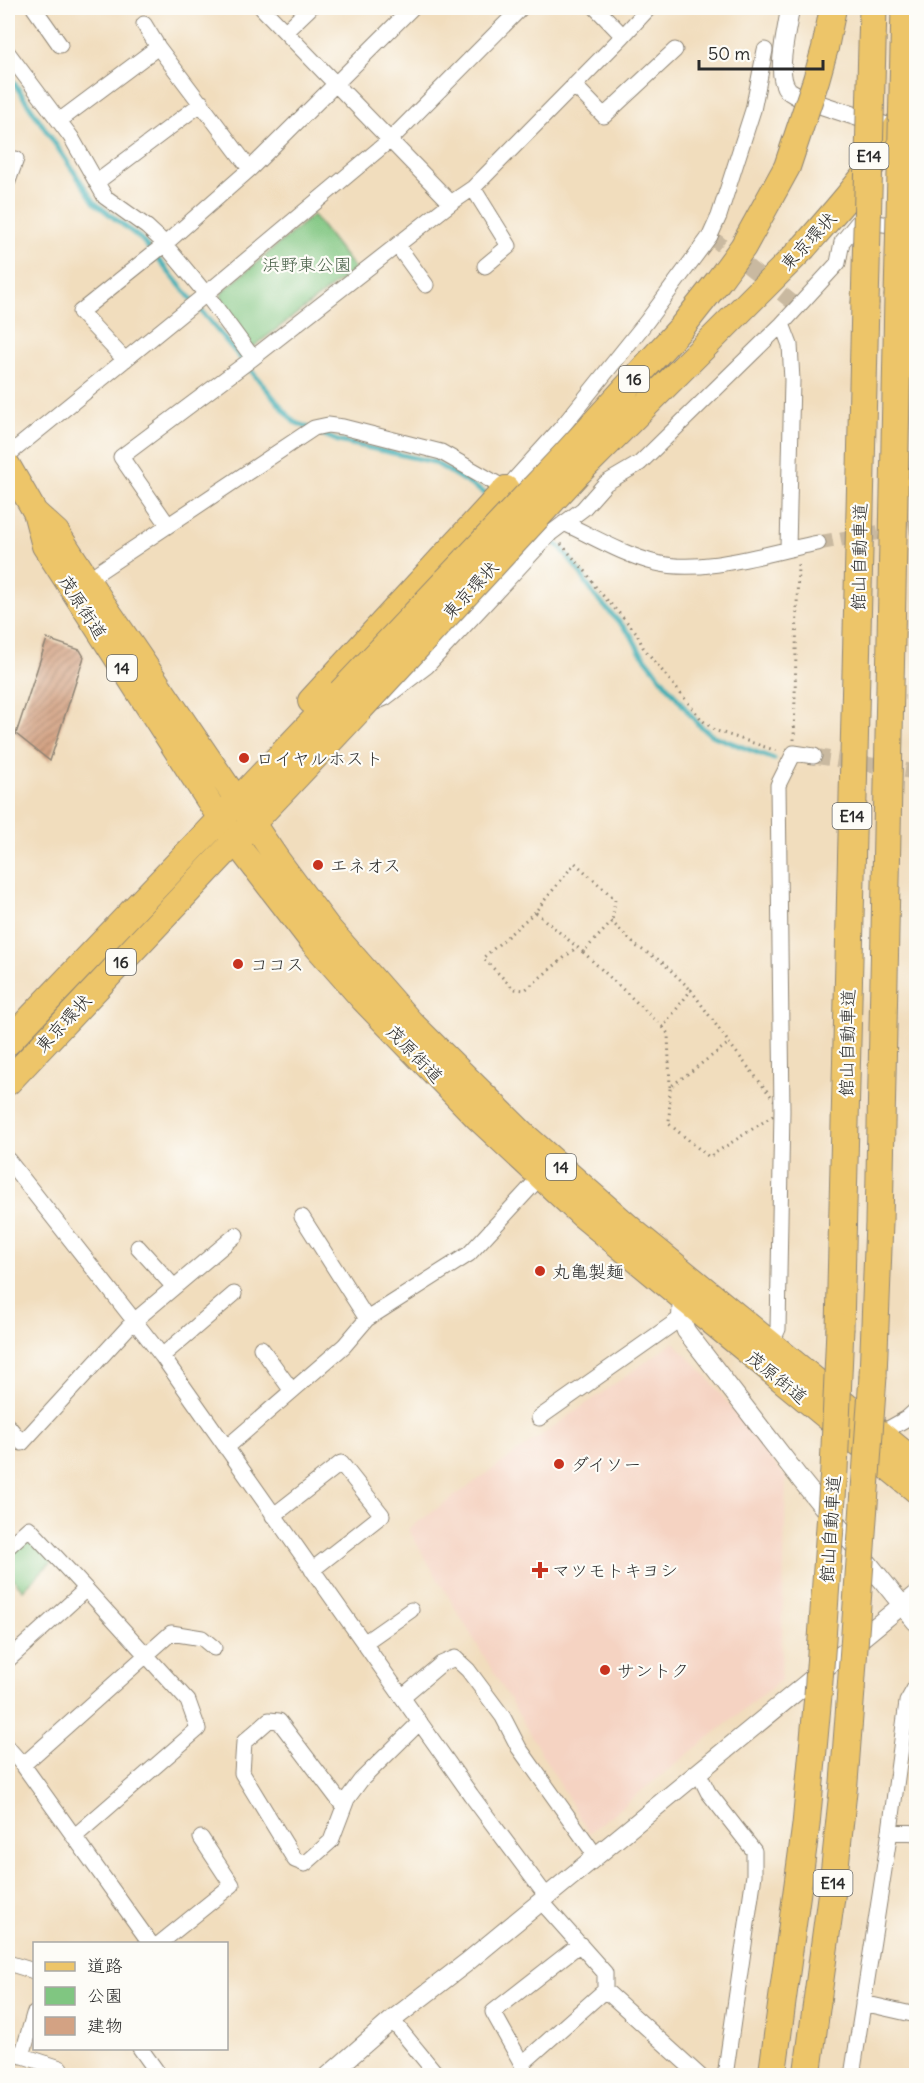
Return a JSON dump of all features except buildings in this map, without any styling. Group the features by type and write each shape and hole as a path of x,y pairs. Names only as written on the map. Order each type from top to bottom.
{"highway":[{"name":"東京環状","path":"8,1042 564,456 681,328 743,247 787,167 816,80 833,8"},
{"name":"館山自動車道","path":"772,2076 806,1825 834,1470 840,1328 873,8"},
{"name":"館山自動車道","path":"807,2076 835,1863 851,1690 873,1376 879,1223 905,8"},
{"name":"東京環状","path":"8,1082 244,833 578,473 804,247 906,133 916,88"},
{"name":"16","path":"235,804 273,742 506,489"}],"main road":[{"name":"茂原街道","path":"8,465 35,512 57,532 80,585 235,804 244,833 312,942 363,1000 477,1118 681,1308 916,1491"},
{"name":"茂原街道","path":"244,833 411,1022 525,1135 633,1230 916,1462"}],"street":[{"path":"34,8 60,45"},
{"path":"262,8 451,203"},
{"path":"286,31 310,8"},
{"path":"125,360 80,312 165,244 250,170 412,8"},
{"path":"8,455 206,294 391,139 521,8"},
{"path":"596,8 623,36"},
{"path":"168,525 121,457 473,188 649,8"},
{"path":"790,8 782,67 782,78 788,89 800,98 906,133"},
{"path":"144,24 158,47 250,170"},
{"path":"59,121 158,47"},
{"path":"574,85 603,116 675,50"},
{"path":"80,585 314,428 328,425 441,452 506,489 562,427 647,321 710,236 719,216 753,110 765,50"},
{"path":"8,53 71,136 105,197 147,227 165,244 206,294 253,358"},
{"path":"97,182 202,103"},
{"path":"8,181 16,159"},
{"path":"473,188 509,246 485,266"},
{"path":"359,710 385,698 427,666 551,532 583,509 606,483 640,463 782,324 838,263 842,242 859,222 916,228"},
{"path":"397,245 426,285"},
{"path":"782,324 790,345 792,380 793,547"},
{"path":"564,523 622,550 657,563 681,567 722,564 818,543"},
{"path":"771,1344 778,1329 782,1110 778,785 794,753 814,756"},
{"path":"8,1160 162,1356 544,1899 605,1973 605,1990 526,2070 493,2012 580,1944"},
{"path":"226,1448 344,1346 367,1319 469,1254 540,1177"},
{"path":"302,1216 367,1319"},
{"path":"8,1426 22,1443 133,1322 236,1235"},
{"path":"138,1247 174,1287"},
{"path":"685,1271 681,1308 687,1331 801,1480 916,1622"},
{"path":"162,1356 234,1294"},
{"path":"539,1418 681,1308"},
{"path":"261,1348 292,1391"},
{"path":"881,1433 906,1419 916,1410"},
{"path":"273,1516 341,1463 382,1515 312,1570"},
{"path":"8,1547 29,1528 188,1701 198,1729 74,1837"},
{"path":"8,1660 86,1589"},
{"path":"328,2076 392,2020 544,1899 916,1593"},
{"path":"364,1643 411,1610"},
{"path":"23,1765 171,1633 202,1638 214,1648"},
{"path":"402,1697 441,1664 455,1658 468,1670 503,1717 519,1748 596,1856"},
{"path":"852,2076 890,1831 907,1702 916,1686"},
{"path":"344,1807 279,1721 269,1720 244,1742 242,1773 295,1860 305,1864 331,1841 344,1807 347,1799 361,1780 420,1722"},
{"path":"8,1748 23,1765 150,1942"},
{"path":"698,1772 708,1792 754,1851 754,1875 725,2076"},
{"path":"890,1831 916,1833"},
{"path":"161,1942 232,1885 201,1838"},
{"path":"8,1963 33,1971"},
{"path":"605,1990 700,2076"},
{"path":"863,2003 916,2015"},
{"path":"33,2016 15,2054 60,2068 58,2076"},
{"path":"392,2020 438,2076"},
{"path":"141,2050 160,2076"}],"path":[{"path":"551,532 586,572 597,589 636,632 643,647 702,720 714,730 774,751 794,753 793,547"},
{"path":"577,947 525,990 514,989 483,958 535,912 575,863 615,899 612,922 583,952"},
{"path":"535,912 583,952 668,1034 669,1124 709,1157 782,1110 691,990 661,960 636,946 612,922"},
{"path":"663,1027 691,990"},
{"path":"670,1087 729,1042"}],"shaded area":[{"path":"674,1342 706,1375 786,1478 781,1680 589,1833 408,1529"}],"green space":[{"name":"浜野東公園","path":"313,215 355,269 252,348 220,308 222,292"},
{"path":"22,1541 35,1542 53,1560 23,1590 8,1573 8,1555"}],"waterway":[{"path":"8,74 95,203 141,239 294,422 309,428"},
{"path":"317,432 338,441 434,462 489,496"},
{"path":"548,538 561,548 594,595 631,635 639,650 697,723 711,735 774,759"}],"tunnel":[{"path":"710,236 797,306"},
{"path":"818,543 916,526"},
{"path":"814,756 916,772"}],"place":[{"name":"ロイヤルホスト","path":"244,758"},
{"name":"エネオス","path":"318,865"},
{"name":"ココス","path":"238,964"},
{"name":"丸亀製麺","path":"540,1271"},
{"name":"ダイソー","path":"559,1464"},
{"name":"マツモトキヨシ","path":"540,1570"},
{"name":"サントク","path":"605,1670"}]}
